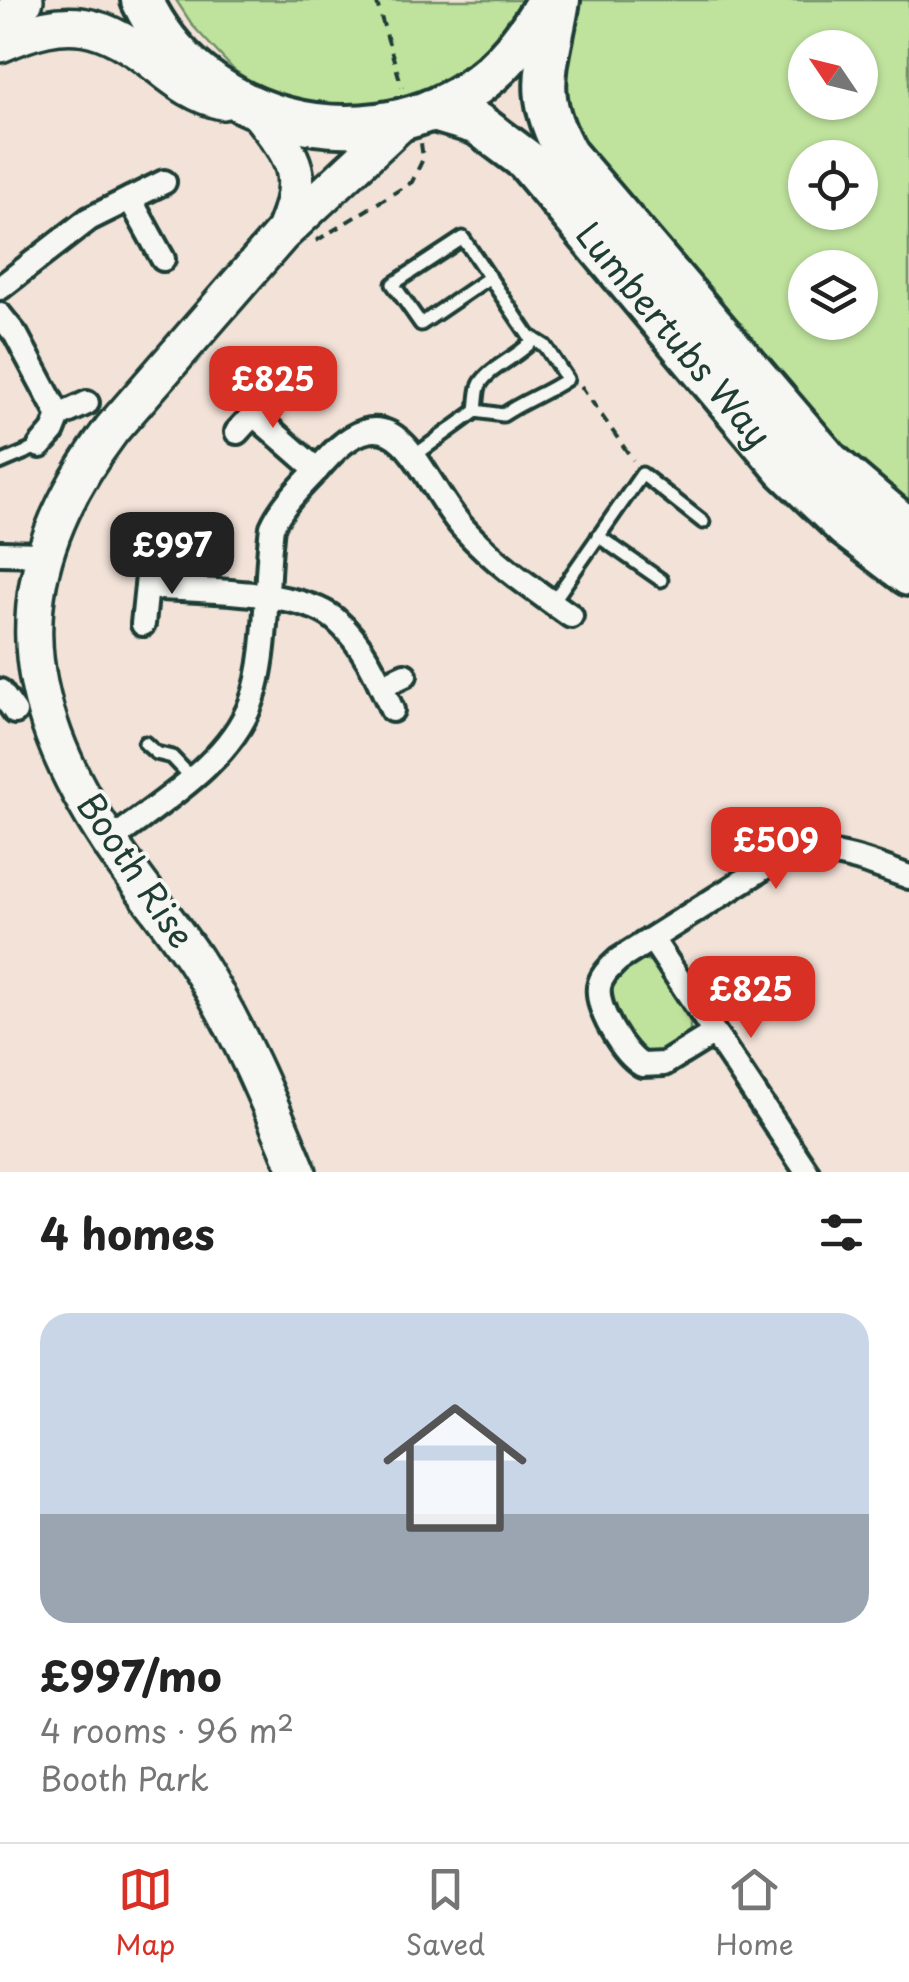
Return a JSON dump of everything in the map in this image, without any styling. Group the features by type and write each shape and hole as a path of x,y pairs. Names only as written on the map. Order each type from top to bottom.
{"highway":[{"path":"142,0 164,37 216,87 252,107 292,121 330,127 368,126 415,117 468,90 502,64 530,32 548,0"},
{"name":"Lumbertubs Way","path":"559,0 544,92 550,124 567,155 829,462 909,530"},
{"name":"Lumbertubs Way","path":"415,117 478,124 526,160 785,469 846,527 909,575"}],"main road":[{"path":"0,25 25,0"},
{"path":"0,44 60,24 89,27 120,39 187,88 215,100 252,107"},
{"name":"Booth Rise","path":"252,107 284,144 294,164 298,238"},
{"name":"Booth Rise","path":"298,1172 251,1059 225,1010 166,918 110,842 62,759 42,702 33,638 34,605 44,554 64,504 87,462 167,363 298,238 415,117"}],"street":[{"path":"0,288 68,233 164,182"},
{"path":"130,199 163,260"},
{"path":"0,315 16,336 59,416"},
{"path":"236,432 272,394"},
{"path":"40,446 59,416 87,403"},
{"path":"253,414 317,470"},
{"path":"110,842 191,778 233,736 257,684 272,526 280,512 348,437 367,430 396,436 476,543 561,609"},
{"path":"0,553 44,554"},
{"path":"143,624 148,576 306,603 332,617 356,642 392,710"},
{"path":"381,686 404,675"},
{"path":"0,691 16,712"},
{"path":"714,1033 678,1056 652,1066 634,1060 622,1049 598,990 608,969 773,862 800,851 827,852 909,877"},
{"path":"652,939 807,1172"}],"lane":[{"path":"414,456 476,411 503,415 524,401 538,399 567,379 545,346 529,336 490,277 463,238 394,284 422,324 490,277"},
{"path":"476,411 484,378 534,339"},
{"path":"0,464 40,446"},
{"path":"561,609 598,536 642,474 703,522"},
{"path":"598,536 661,580"},
{"path":"145,743 156,753 172,757 191,778"}],"path":[{"path":"298,238 385,202 412,182 422,159 415,117 376,0"},
{"path":"578,380 642,474"}],"green space":[{"path":"176,0 525,0 486,57 415,100 321,113 256,85 234,70 193,26"},
{"path":"579,0 909,0 909,507 829,437 577,142 560,76"},
{"path":"640,958 656,963 690,1012 690,1035 657,1057 641,1056 607,1002 611,975"}]}
